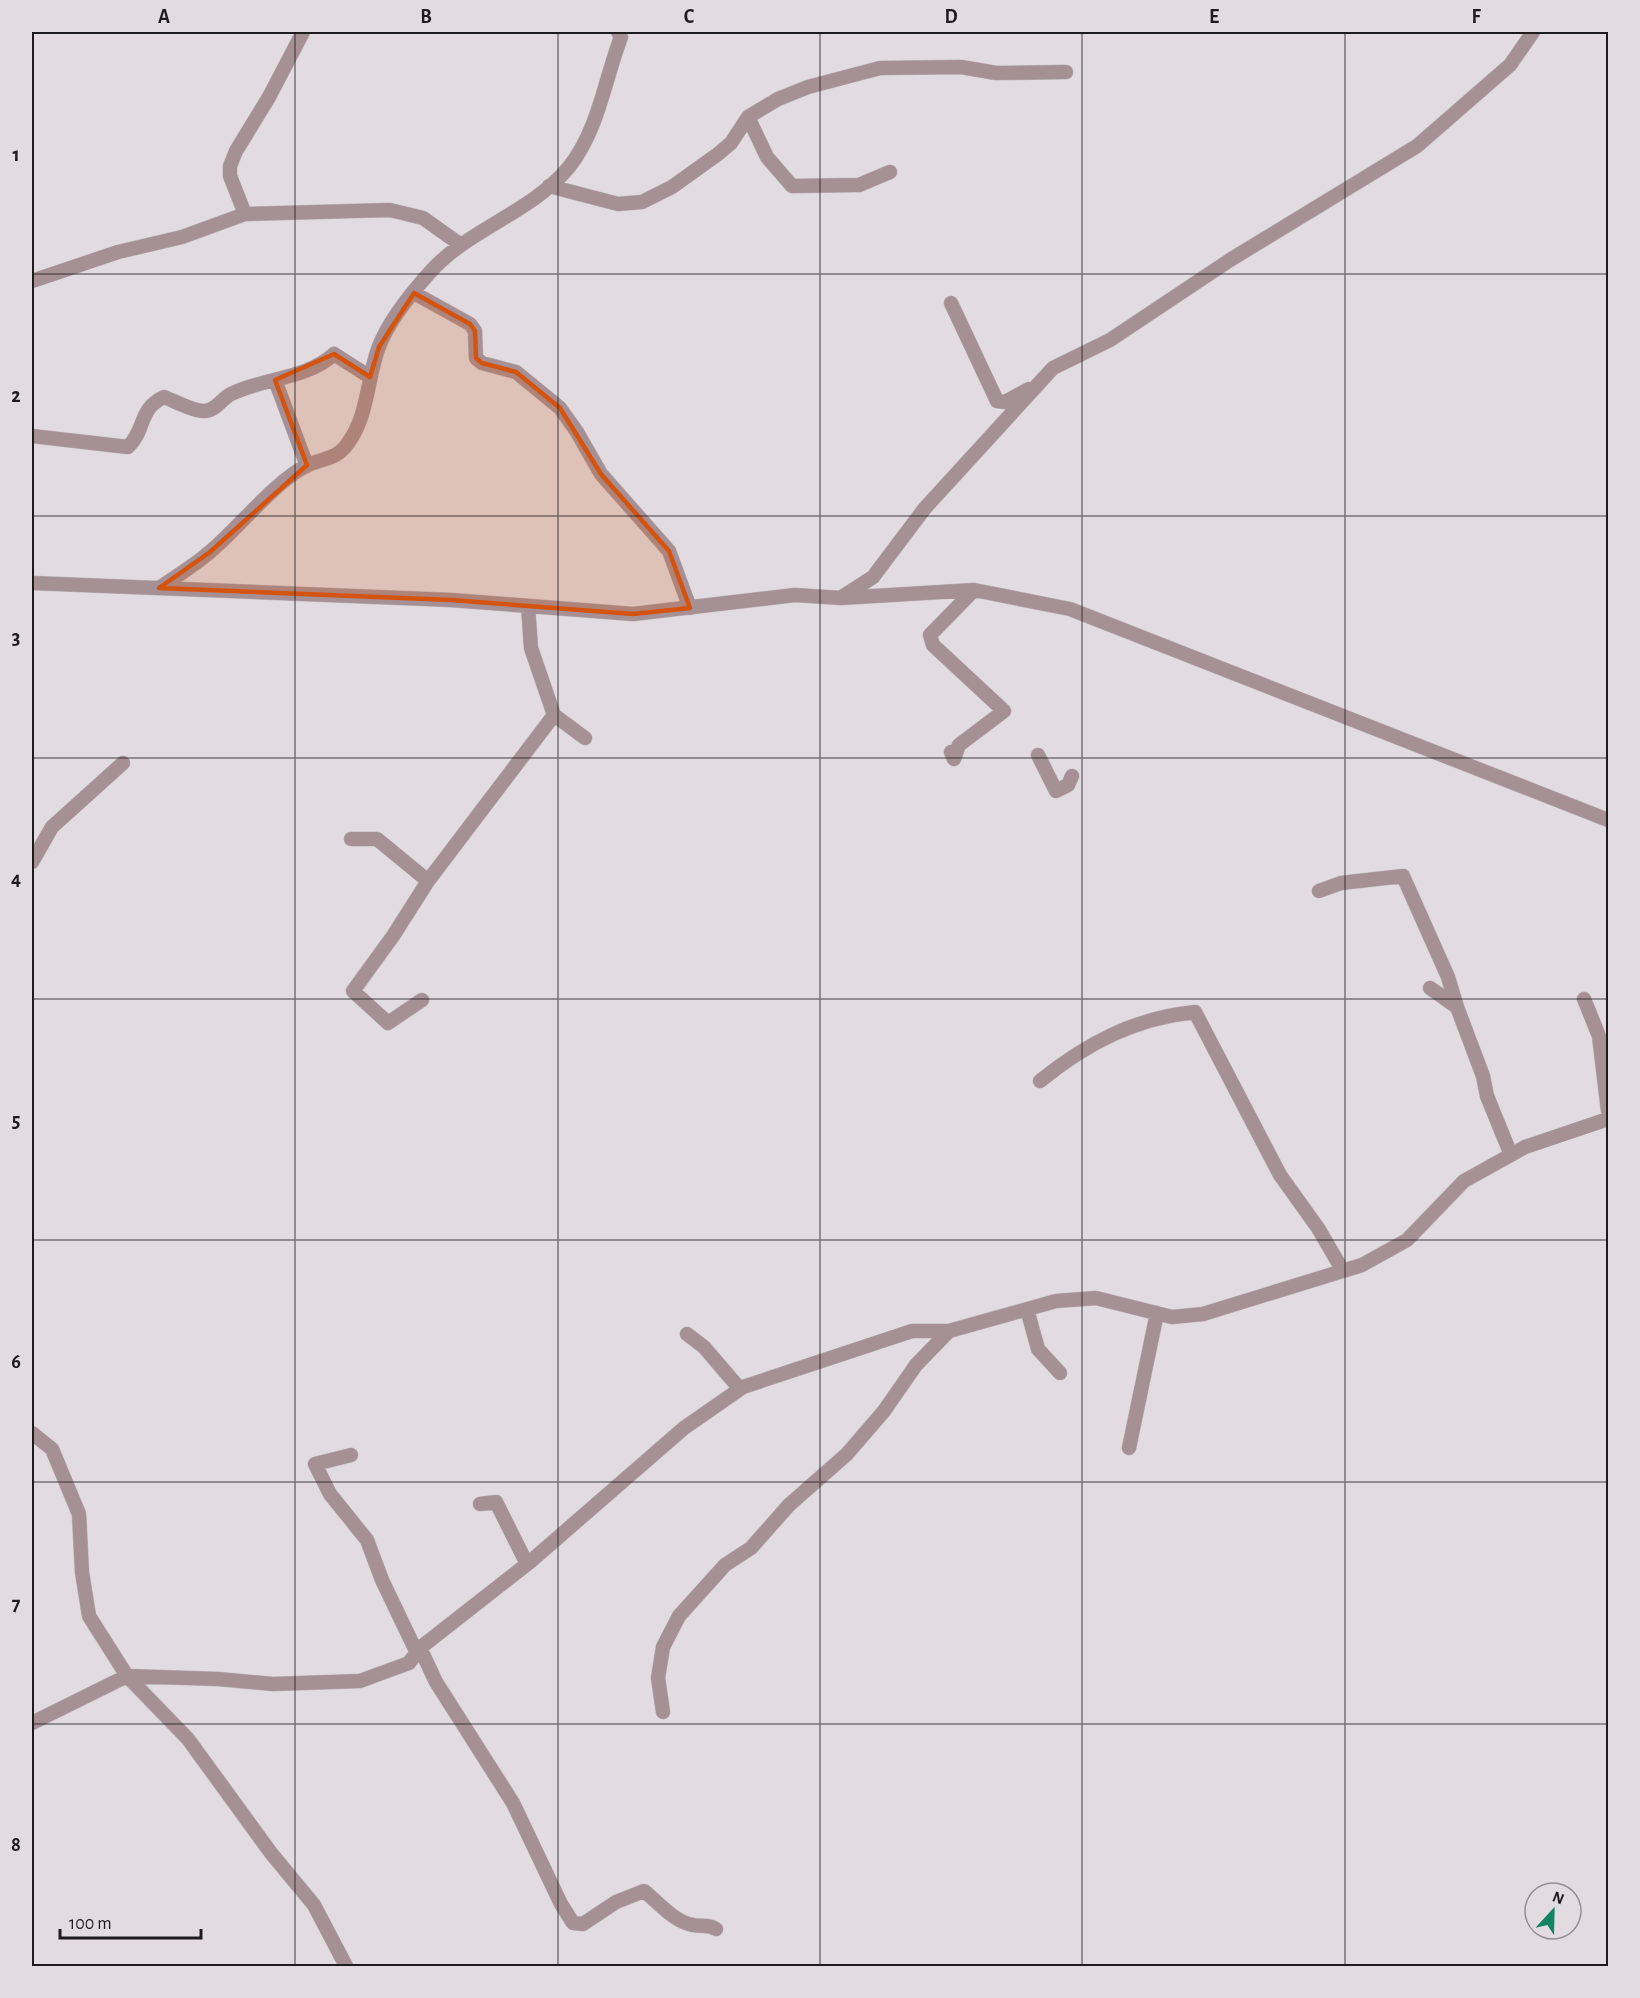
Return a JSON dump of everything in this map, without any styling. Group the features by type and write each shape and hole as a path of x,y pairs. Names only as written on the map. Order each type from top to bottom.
{"street":[{"path":"245,214 230,176 230,166 236,151 269,97 303,32"},
{"path":"159,588 210,552 278,488 307,466 337,455 348,443 367,399 370,377 379,347 395,317 432,270 461,245 504,219 549,186 570,166 592,127 621,37 618,32"},
{"path":"951,303 997,401 1005,402 1020,395 1053,368 1110,340 1230,260 1417,146 1510,65 1533,32"},
{"path":"549,186 618,204 642,202 672,187 718,154 731,142 748,117 778,99 808,87 880,68 961,67 996,73 1065,72"},
{"path":"748,117 767,157 792,186 859,185 890,172"},
{"path":"32,281 118,252 182,237 245,214 390,210 423,218 461,245"},
{"path":"414,293 470,324 476,331 476,358 482,363 516,372 560,408 601,474 669,551 690,608"},
{"path":"32,436 128,447 137,438 144,415 152,402 164,397 204,411 217,406 227,395 296,374 334,354 370,377"},
{"path":"841,597 873,576 925,508 1053,368"},
{"path":"275,380 307,466"},
{"path":"32,583 451,600 633,614 795,595 841,597 974,590 1070,609 1608,820"},
{"path":"951,752 954,759 959,745 1004,711 933,645 930,635 974,590"},
{"path":"528,606 531,648 554,716 585,738"},
{"path":"422,1000 388,1023 353,991 393,936 428,881 554,716"},
{"path":"1038,755 1056,791 1068,784 1072,776"},
{"path":"32,862 52,827 123,763"},
{"path":"351,839 377,839 428,881"},
{"path":"1319,891 1341,883 1349,884 1403,876 1448,977 1483,1076 1487,1096 1511,1155"},
{"path":"1430,988 1457,1007"},
{"path":"1584,999 1599,1036 1608,1111"},
{"path":"1040,1081 1077,1052 1122,1029 1166,1015 1196,1012 1280,1175 1318,1228 1343,1271"},
{"path":"32,1723 127,1676 218,1679 273,1684 360,1681 409,1664 418,1649 527,1564 684,1428 740,1389 912,1331 949,1331 1056,1301 1096,1298 1172,1317 1203,1314 1343,1271 1362,1265 1407,1240 1464,1181 1525,1147 1608,1119"},
{"path":"1027,1309 1038,1349 1059,1373"},
{"path":"1130,1448 1157,1313"},
{"path":"663,1712 658,1678 663,1647 679,1616 725,1565 751,1548 789,1505 847,1455 884,1411 916,1365 949,1331"},
{"path":"687,1334 704,1347 740,1389"},
{"path":"32,1433 52,1449 79,1514 82,1572 89,1616 127,1676 188,1738 271,1853 314,1905 346,1966"},
{"path":"351,1455 315,1464 330,1494 367,1540 382,1580 418,1649 436,1682 513,1803 561,1904 573,1923 583,1924 616,1902 644,1891 677,1918 693,1925 705,1924 716,1929"},
{"path":"480,1504 496,1502 527,1564"}],"highlighted area":[{"path":"414,293 470,324 475,331 476,358 482,363 516,372 560,408 601,474 669,551 690,608 633,614 451,600 159,588 210,552 307,465 275,380 334,354 370,377 379,347"}]}
